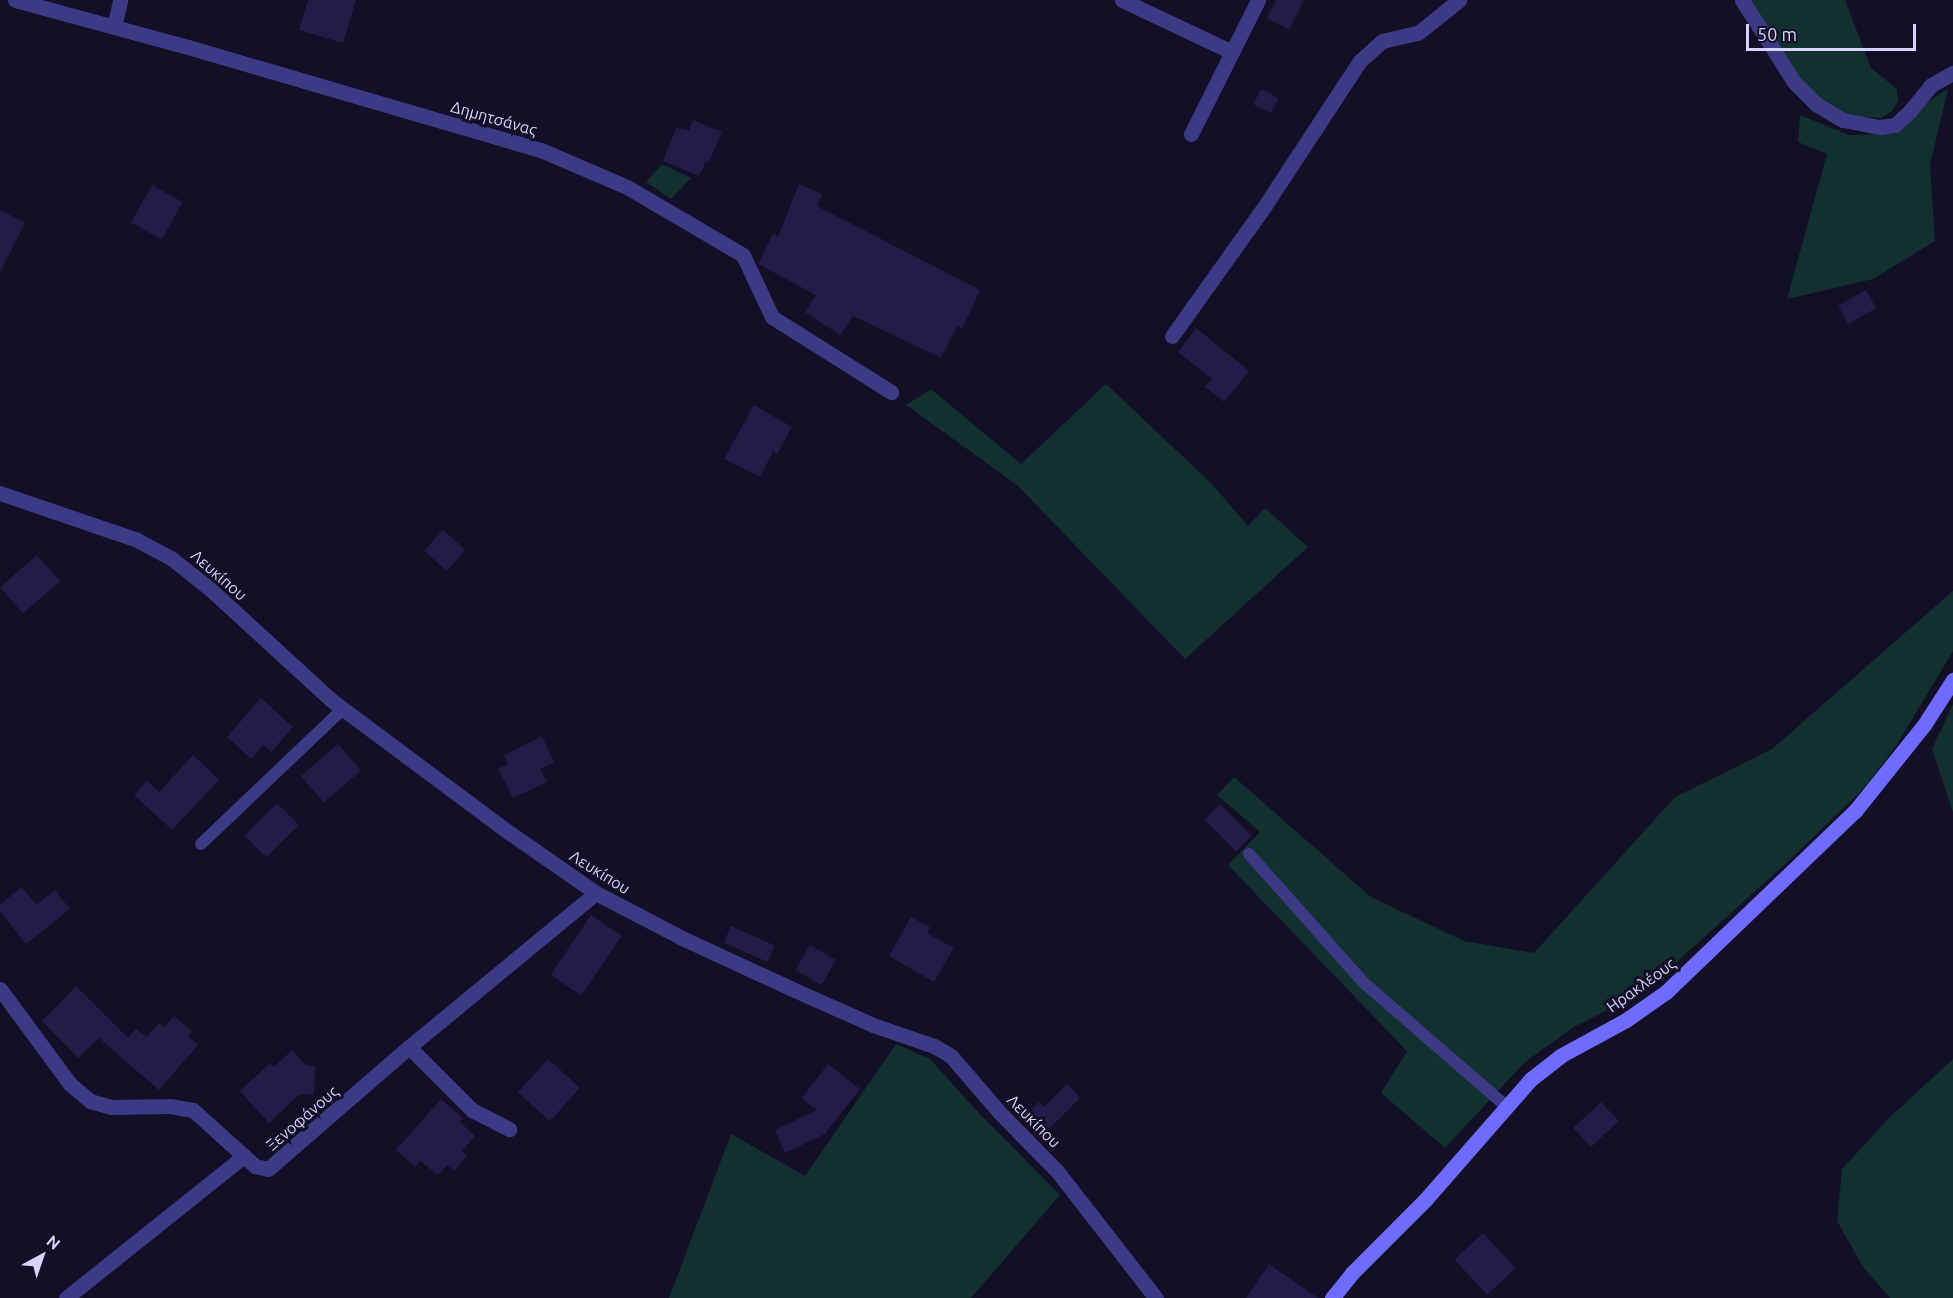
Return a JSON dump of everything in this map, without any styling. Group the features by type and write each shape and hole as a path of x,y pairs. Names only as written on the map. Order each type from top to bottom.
{"street":[{"name":"Δημητσάνας","path":"15,0 541,150 627,187 743,255 772,316 891,392"},
{"path":"114,27 120,0"},
{"path":"1122,0 1232,52"},
{"path":"1191,134 1258,0"},
{"path":"1172,336 1263,210 1360,61 1382,41 1418,33 1460,0"},
{"path":"1742,0 1794,82 1816,104 1843,120 1880,127 1895,125 1931,85 1953,74"},
{"name":"Λευκίπου","path":"0,493 157,549 189,570 343,709 504,829 596,892 672,933 780,984 951,1056 1000,1113 1057,1170 1156,1298"},
{"name":"Ηρακλέους","path":"1332,1298 1352,1273 1425,1200 1506,1106 1546,1066 1646,1007 1718,945 1856,811 1924,725 1953,680"},
{"name":"Ξενοφάνους","path":"0,989 70,1084 90,1101 120,1108 183,1107 207,1121 261,1169 273,1168 409,1047 596,892"},
{"path":"409,1047 472,1110 509,1129"},
{"path":"66,1298 244,1156"}],"lane":[{"path":"201,844 343,709"},
{"path":"1249,854 1364,983 1506,1106"}],"green space":[{"path":"1747,0 1845,0 1871,68 1897,89 1898,101 1892,111 1881,118 1844,116 1810,93"},
{"path":"1948,89 1930,165 1935,241 1873,279 1787,299 1827,154 1798,142 1800,115 1849,135 1887,134 1904,128 1926,103"},
{"path":"662,164 691,178 671,199 646,182"},
{"path":"1106,384 1211,483 1248,526 1265,508 1308,547 1185,659 1017,485 906,405 931,389 1021,464"},
{"path":"1953,591 1953,651 1896,746 1865,787 1793,857 1669,969 1621,1003 1574,1027 1525,1062 1445,1148 1381,1093 1407,1051 1228,865 1260,832 1217,795 1234,777 1371,897 1464,941 1534,953 1675,797 1772,749"},
{"path":"1953,704 1953,812 1932,749"},
{"path":"896,1044 930,1059 975,1109 1060,1195 971,1298 669,1298 731,1134 805,1176"},
{"path":"1953,1059 1953,1298 1890,1298 1863,1267 1837,1221 1842,1169 1890,1117"}],"building":[{"path":"308,0 356,0 343,43 299,30"},
{"path":"1276,0 1304,0 1289,30 1267,18"},
{"path":"1261,89 1279,98 1271,113 1253,104"},
{"path":"693,120 722,132 709,162 706,161 699,176 663,161 676,128 689,130"},
{"path":"799,184 822,194 817,206 980,290 962,329 957,326 941,358 853,316 840,335 805,312 816,295 758,264 773,234 778,237"},
{"path":"152,185 183,202 162,240 131,223"},
{"path":"0,210 25,223 0,272"},
{"path":"1866,290 1876,308 1848,324 1838,306"},
{"path":"1196,328 1249,371 1224,402 1205,387 1212,379 1178,352"},
{"path":"754,405 792,427 777,454 773,451 760,477 724,459"},
{"path":"443,530 465,550 447,571 424,551"},
{"path":"37,555 60,581 23,614 0,587"},
{"path":"261,698 293,727 271,752 263,745 251,759 227,737"},
{"path":"542,736 554,762 540,769 547,782 513,798 498,769 508,764 504,755"},
{"path":"338,744 361,770 324,803 301,776"},
{"path":"193,755 219,780 172,830 134,795 147,781 159,792"},
{"path":"277,803 299,825 266,857 244,836"},
{"path":"1220,804 1252,836 1236,851 1204,820"},
{"path":"21,887 37,904 55,890 70,909 26,944 0,911 0,905"},
{"path":"591,915 622,936 581,995 551,975"},
{"path":"911,917 930,927 927,933 954,948 934,982 889,956"},
{"path":"731,926 775,946 768,962 724,942"},
{"path":"810,945 836,960 821,985 796,970"},
{"path":"76,986 128,1038 136,1029 146,1037 159,1023 164,1027 174,1016 192,1031 188,1036 198,1045 159,1090 99,1038 78,1058 42,1021"},
{"path":"292,1050 306,1065 315,1066 314,1095 300,1094 269,1123 240,1091 270,1063 274,1067"},
{"path":"548,1059 580,1088 550,1121 518,1092"},
{"path":"828,1064 860,1089 825,1134 785,1153 775,1130 817,1110 802,1098"},
{"path":"1067,1084 1080,1098 1039,1139 1021,1120 1039,1102 1044,1107"},
{"path":"441,1099 463,1118 460,1122 475,1136 462,1151 467,1156 454,1171 447,1165 438,1175 420,1161 415,1167 396,1150"},
{"path":"1601,1102 1619,1121 1591,1147 1573,1128"},
{"path":"1483,1233 1516,1268 1487,1295 1454,1260"},
{"path":"1269,1264 1318,1298 1246,1298"}]}
